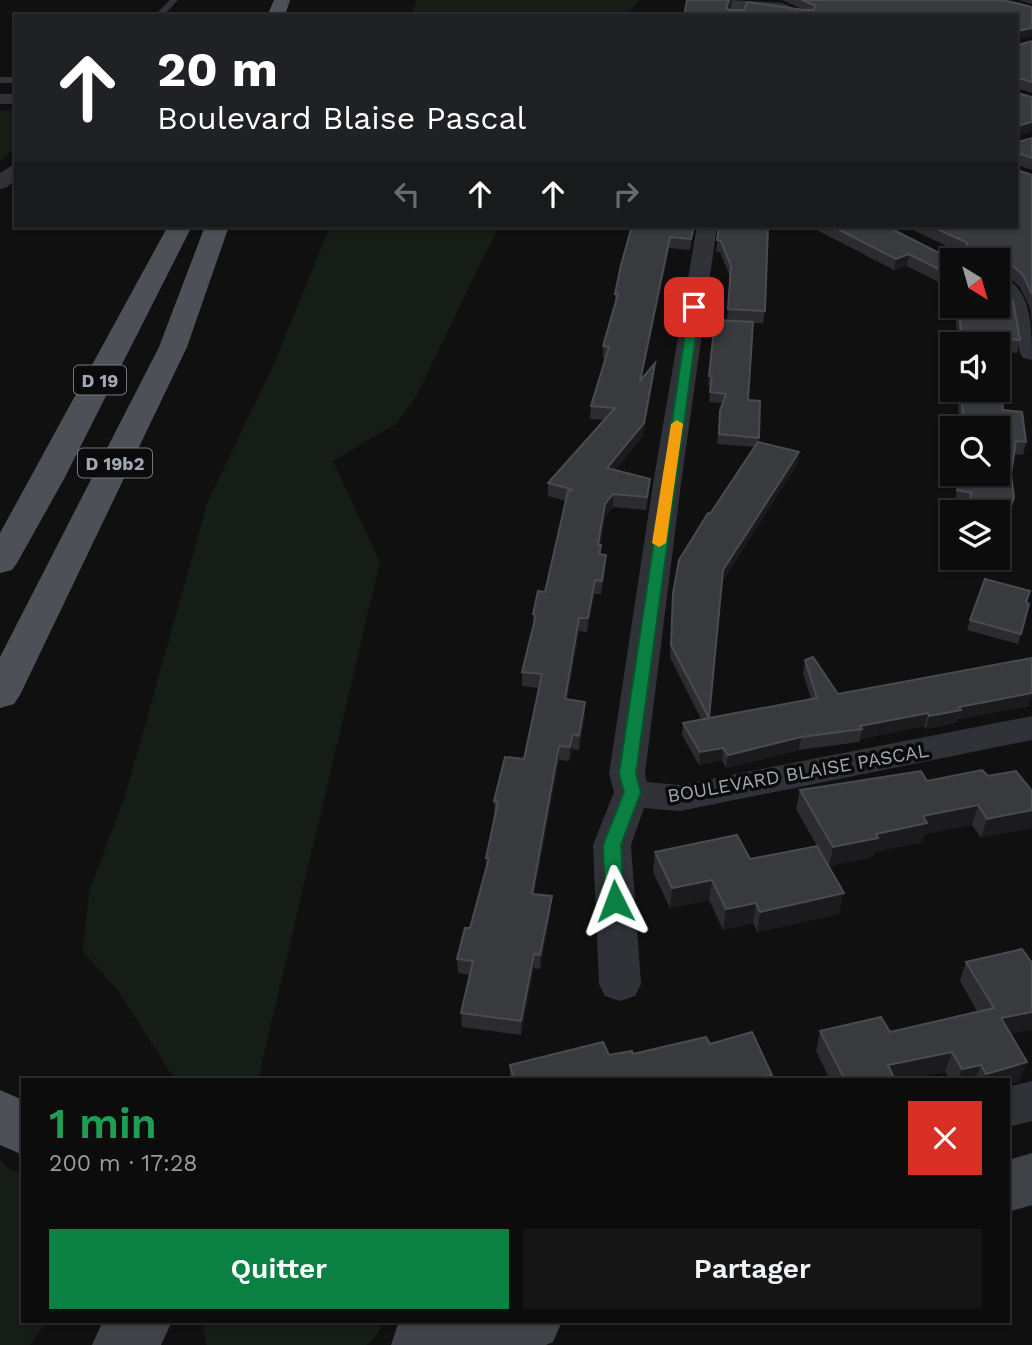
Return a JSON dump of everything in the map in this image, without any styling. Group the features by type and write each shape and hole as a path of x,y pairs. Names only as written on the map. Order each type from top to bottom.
{"main road":[{"name":"D 19","path":"0,563 48,479 179,228"},
{"name":"D 19","path":"0,638 57,536 209,228"},
{"name":"D 19b2","path":"0,695 173,347 215,228"},
{"path":"0,522 48,479"},
{"path":"0,1114 21,1130"},
{"path":"1010,1185 1032,1179"},
{"path":"121,1345 140,1323"},
{"path":"142,1323 145,1345"},
{"path":"421,1345 428,1323"},
{"path":"476,1345 527,1323"}],"street":[{"path":"735,14 737,3 782,7 800,14"},
{"path":"0,183 14,171"},
{"path":"620,984 612,845 632,792 627,774 667,484 707,228"},
{"path":"1010,290 1028,305 1032,353"},
{"name":"BOULEVARD BLAISE PASCAL","path":"632,792 658,799 680,798 1032,728"},
{"path":"1010,1106 1032,1101"}],"lane":[{"path":"160,14 174,0"}],"shaded area":[{"path":"416,0 640,0 627,14 412,14"},
{"path":"0,110 14,111 14,149 0,161"},
{"path":"329,228 498,228 416,397 396,424 333,461 380,562 258,1078 174,1078 118,991 83,952 89,892 125,796 208,501 274,364"},
{"path":"0,1160 7,1168 21,1172 21,1323 46,1323 30,1345 0,1345"},
{"path":"202,1323 379,1323 379,1332 367,1345 207,1345"}],"building":[{"path":"687,0 729,0 726,7 729,10 744,10 747,2 813,10 816,6 802,0 1003,0 1032,7 1032,28 1018,31 1018,14 684,14"},
{"path":"1032,41 1032,82 1018,78 1018,45"},
{"path":"1018,93 1032,97 1032,122 1018,126"},
{"path":"1032,138 1032,158 1018,153 1018,142"},
{"path":"1018,170 1032,175 1032,294 1023,275 1010,265 1010,248 969,248 966,242 934,228 1018,228"},
{"path":"631,228 694,228 691,239 670,237 640,381 655,363 644,423 607,468 650,479 647,497 613,494 605,504 598,545 601,545 599,554 606,555 602,581 595,580 588,618 579,618 565,699 585,702 579,736 573,734 570,747 559,746 532,894 552,896 540,955 534,954 521,1021 461,1013 473,961 457,959 465,928 470,928 489,858 486,858 498,802 494,801 505,757 524,759 542,674 522,672 536,615 533,614 538,591 545,592 568,491 574,490 548,483 615,408 591,406 609,347 603,346 618,294 615,294"},
{"path":"719,228 768,228 765,311 728,309 731,266 721,241 717,240"},
{"path":"836,228 890,228 940,253 940,270 909,254 896,259"},
{"path":"1010,297 1013,301 1020,340 1010,339 1010,332 961,332 959,318 1010,318"},
{"path":"718,320 753,322 748,400 760,401 759,438 719,434 720,411 726,394 710,392 712,376 709,376 714,329 717,329"},
{"path":"962,402 1002,402 1003,410 1022,412 1026,442 1016,441 1011,474 1014,497 1010,510 1010,500 969,500 972,493 957,490 958,486 1010,486 1010,416 963,416"},
{"path":"758,442 799,452 723,570 709,718 671,645 673,593 679,560"},
{"path":"985,579 1030,591 1021,634 970,620"},
{"path":"813,657 838,694 1032,658 1032,693 959,707 961,710 929,716 928,713 860,726 862,729 801,737 728,755 723,748 700,752 683,723 817,698 805,660"},
{"path":"982,770 988,776 1016,771 1032,791 1032,810 987,819 978,805 923,816 927,823 876,834 878,838 833,847 800,790 921,771 927,781"},
{"path":"737,835 750,859 817,846 844,893 760,912 756,903 726,909 712,880 672,888 655,852"},
{"path":"1022,949 1032,963 1032,1012 1001,1018 1027,1062 986,1074 981,1065 962,1069 952,1052 888,1065 894,1078 844,1078 820,1031 881,1017 890,1032 994,1008 966,962"},
{"path":"752,1032 772,1075 761,1078 513,1078 510,1065 603,1042 609,1055 632,1051 633,1054 706,1037 710,1044"}],"slow traffic":[{"path":"659,543 677,424"}],"route":[{"path":"615,901 612,845 632,792 627,774 694,307"}]}
